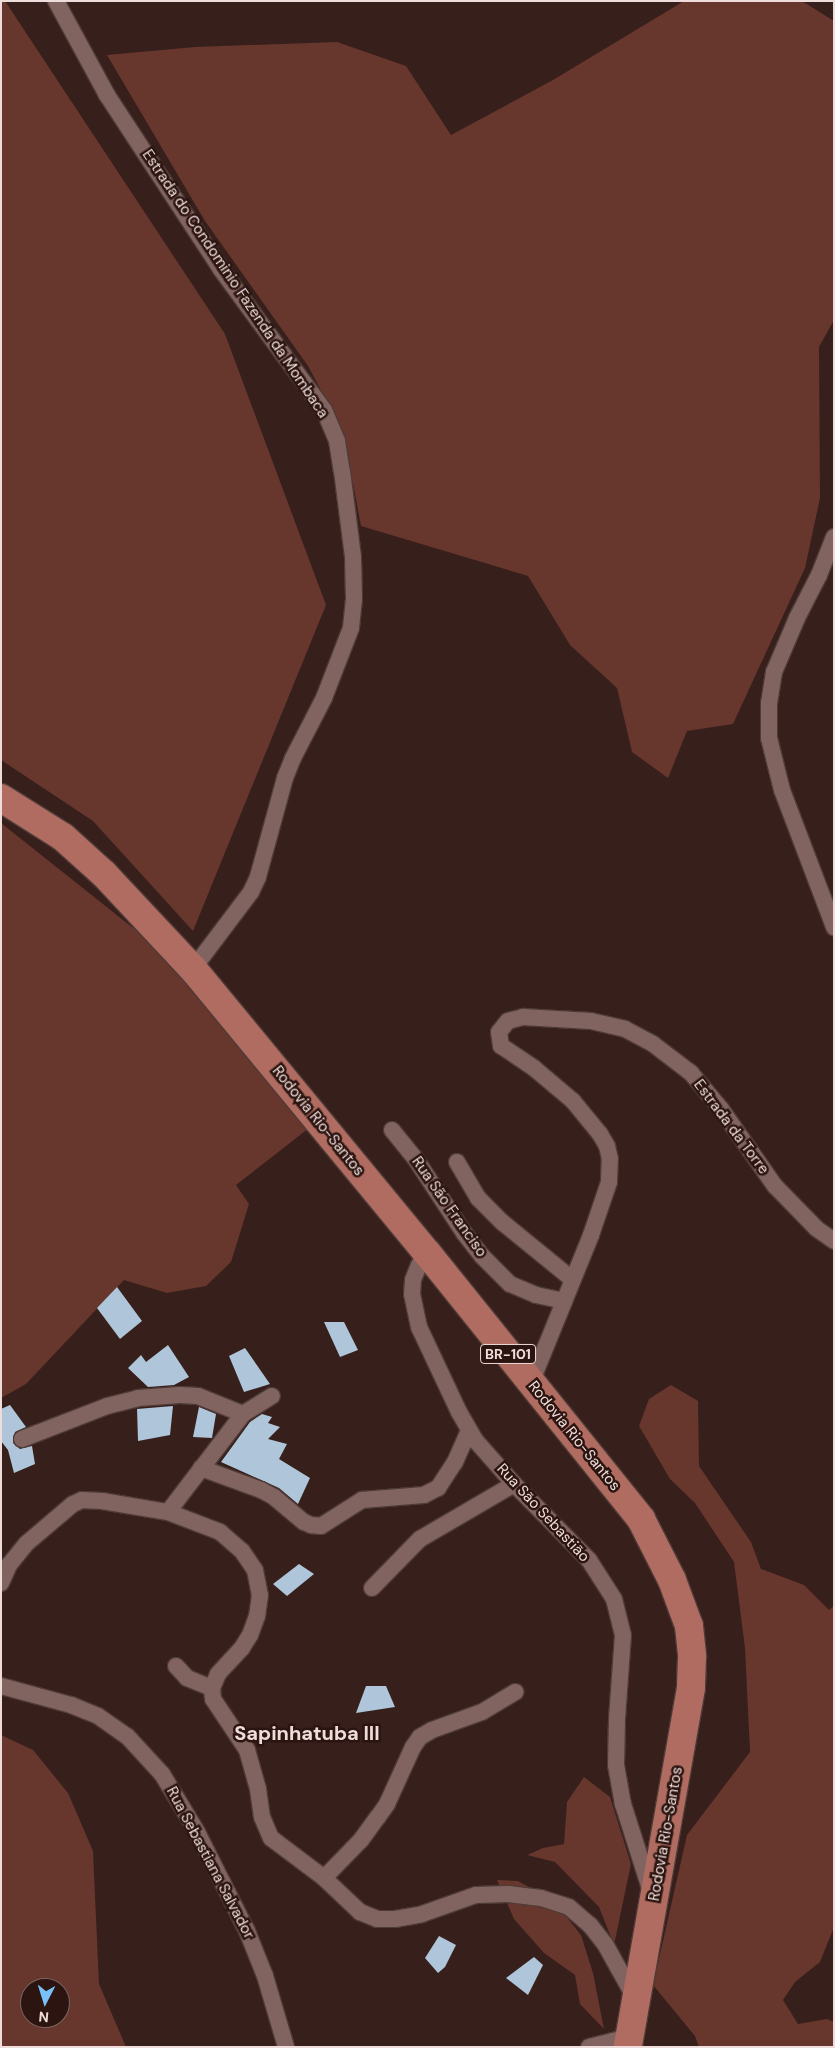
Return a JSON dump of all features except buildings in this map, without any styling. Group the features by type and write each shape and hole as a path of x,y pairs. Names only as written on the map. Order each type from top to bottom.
{"highway":[{"name":"Rodovia Rio-Santos","path":"1,798 64,837 104,874 193,969 428,1254 641,1519 672,1580 689,1626 692,1657 691,1688 629,2042"}],"street":[{"name":"Estrada do Condominio Fazenda da Mombaca","path":"56,1 107,95 220,268 324,410 337,441 342,471 353,557 354,599 351,628 324,698 293,758 285,778 258,877 246,899 193,969"},
{"path":"834,536 819,574 796,618 774,672 769,704 770,738 782,790 834,927"},
{"name":"Estrada da Torre","path":"531,1383 609,1182 607,1146 573,1101 534,1068 501,1046 499,1032 502,1025 508,1021 523,1017 558,1018 608,1025 625,1028 653,1044 691,1074 721,1108 774,1186 817,1230 834,1241"},
{"name":"Rua São Franciso","path":"392,1130 415,1158 464,1233 510,1284 536,1295 564,1301"},
{"path":"457,1162 478,1198 502,1222 572,1279"},
{"name":"Rua São Sebastião","path":"428,1254 419,1265 413,1280 412,1294 419,1327 468,1430 514,1484 588,1560 614,1599 623,1635 617,1718 616,1766 623,1804 654,1904"},
{"path":"22,1439 107,1406 138,1398 180,1395 198,1396 243,1414"},
{"path":"168,1512 243,1414 272,1396"},
{"path":"201,1468 261,1490 274,1497 304,1522 311,1526 321,1526 362,1500 424,1494 438,1488 455,1462 468,1430"},
{"path":"372,1588 420,1540 514,1484"},
{"path":"1,1583 5,1560 73,1504 82,1500 102,1501 168,1512 220,1532 242,1551 255,1570 260,1595 257,1616 246,1642 218,1674 212,1688 213,1699 247,1750 258,1789 262,1817 271,1838 324,1878 360,1912 377,1920 422,1914 476,1895 508,1894 541,1898 569,1907 590,1926 605,1944 636,2000"},
{"path":"176,1666 187,1678 212,1688"},
{"name":"Rua Sebastiana Salvador","path":"1,1686 72,1705 98,1716 127,1736 162,1774 197,1832 247,1931 265,1976 286,2047"},
{"path":"324,1878 361,1840 387,1804 413,1747 420,1737 432,1730 482,1712 515,1692"},
{"path":"589,2047 629,2042"}],"shaded area":[{"path":"1,1 5,1 225,334 326,605 193,931 93,821 1,760"},
{"path":"684,1 802,1 834,21 834,320 819,347 820,498 805,568 733,724 687,731 668,778 632,752 617,688 570,645 528,576 361,526 347,452 331,409 308,366 205,221 107,55 195,47 337,42 406,66 451,135 553,80"},
{"path":"1,823 147,939 263,1070 309,1128 236,1185 249,1204 231,1262 206,1286 167,1293 124,1280 26,1384 1,1398"},
{"path":"671,1385 698,1401 699,1466 751,1542 761,1569 804,1585 829,1610 834,1606 834,1927 820,1962 795,1982 783,2000 798,2024 827,2019 834,2022 834,2047 699,2047 695,2036 653,1985 687,1835 750,1752 745,1648 734,1562 695,1503 670,1479 639,1426 649,1399"},
{"path":"1,1735 33,1750 68,1793 93,1851 99,1984 126,2047 1,2047"},
{"path":"584,1777 610,1797 631,1864 614,1945 599,1907 555,1862 527,1855 543,1848 564,1844 567,1802"},
{"path":"497,1880 518,1881 553,1900 581,1935 593,1973 604,2029 580,2004 575,1975 544,1953 514,1919"}],"district":[{"name":"Sapinhatuba III","path":"307,1733"}]}
